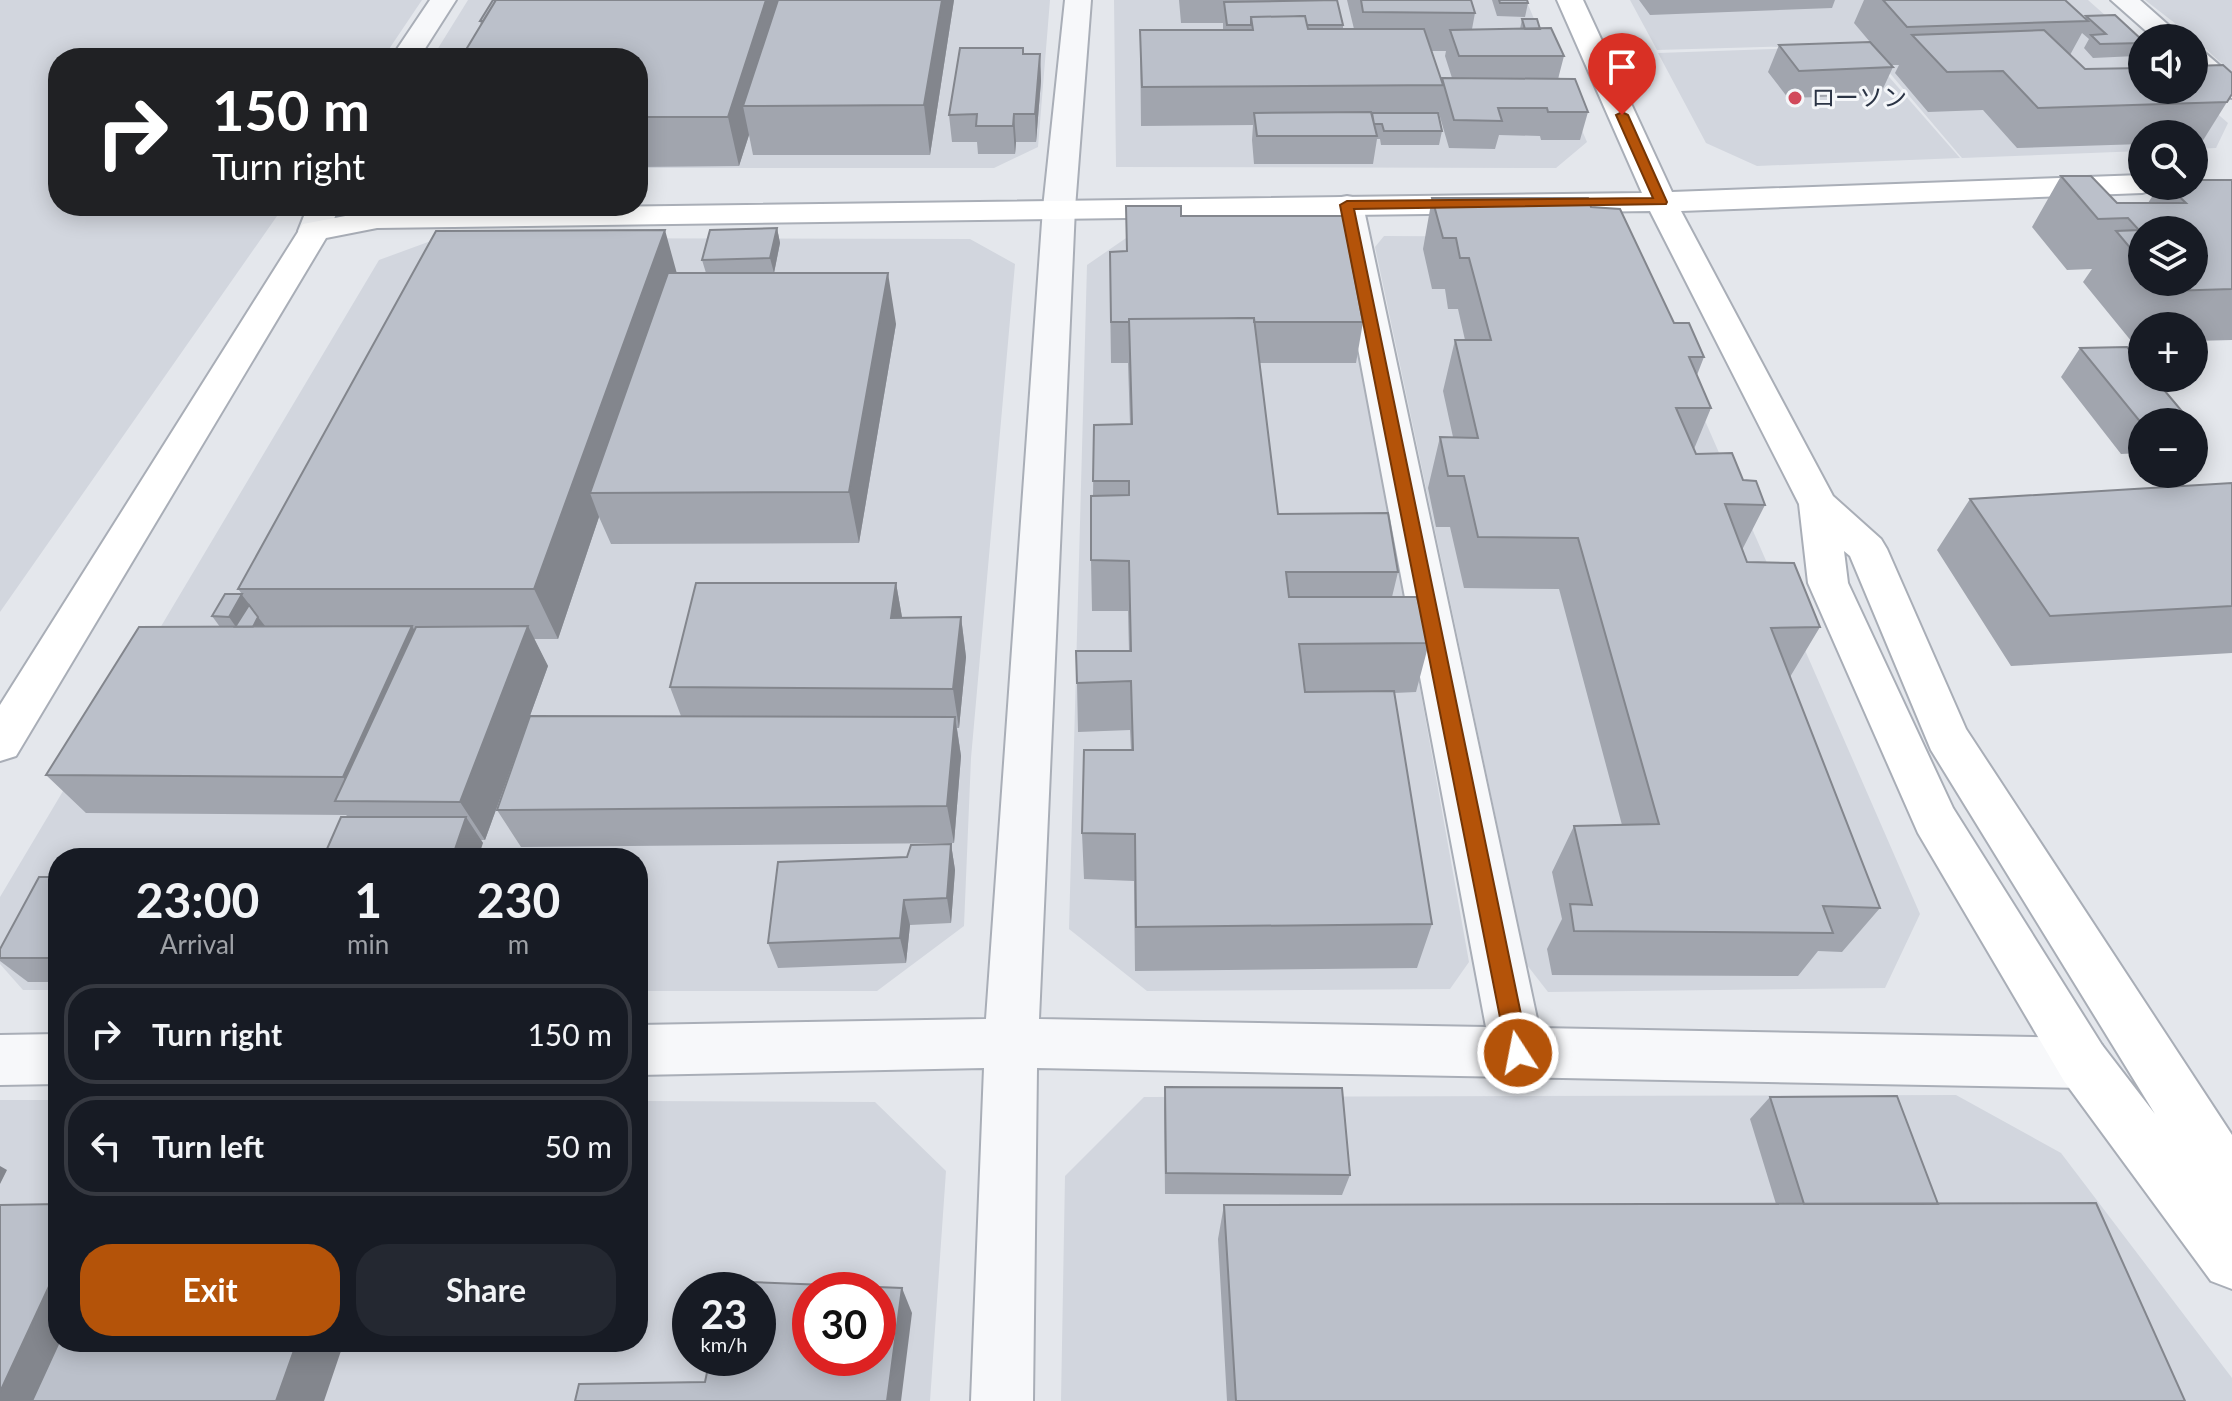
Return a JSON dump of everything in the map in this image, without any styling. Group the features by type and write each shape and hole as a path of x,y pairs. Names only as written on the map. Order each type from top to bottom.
{"street":[{"path":"412,48 443,0"},
{"path":"1002,1401 1011,1043 1059,208 1078,0"},
{"path":"1570,0 1661,202 1818,504 1867,549 1947,737 2232,1186"},
{"path":"2124,0 2153,24"},
{"path":"2208,70 2232,90"},
{"path":"648,215 1661,202 2128,185"},
{"path":"1347,205 1518,1053"},
{"path":"0,743 319,219 563,216"},
{"path":"1818,504 1828,583 1935,819 2083,1063 2232,1260"},
{"path":"648,1050 1011,1043 2083,1063"},
{"path":"0,1060 48,1059"}],"shaded area":[{"path":"0,0 422,0 390,48 48,48 48,216 277,216 0,612"},
{"path":"468,0 1050,0 1038,147 994,168 648,168 648,48 438,48"},
{"path":"1114,0 1526,0 1587,142 1556,168 1116,167"},
{"path":"1630,0 2088,0 2128,36 2128,104 2206,104 2228,123 2216,148 2208,148 2208,120 2128,120 2128,152 1962,158 1865,44 1657,50"},
{"path":"2145,0 2232,0 2232,73 2208,51 2208,24 2176,24"},
{"name":"ローソン","path":"1862,46 1960,158 1757,166 1706,143 1658,53"},
{"path":"1129,236 1342,252 1469,962 1450,989 1147,991 1069,929 1087,265"},
{"path":"1384,236 1579,237 1635,260 1920,914 1885,988 1548,992 1527,965 1375,247"},
{"path":"439,238 970,239 1015,264 971,758 964,926 877,991 648,991 648,848 48,848 48,990 23,990 0,964 0,897 379,260"},
{"path":"1956,1095 2061,1153 2232,1378 2232,1401 1061,1401 1065,1176 1144,1097"},
{"path":"0,1100 48,1100 48,1352 648,1352 648,1101 875,1102 946,1171 930,1401 0,1401"}],"building":[{"path":"493,0 496,0 480,21"},
{"path":"496,0 766,0 728,117 648,117 648,48 467,48"},
{"path":"778,0 942,0 924,105 743,106"},
{"path":"1337,0 1343,25 1307,25 1305,16 1251,17 1251,25 1227,25 1224,2"},
{"path":"1361,0 1471,0 1475,13 1363,12"},
{"path":"1499,0 1527,0 1528,3 1500,3"},
{"path":"1883,0 2065,0 2088,21 1907,27"},
{"path":"2115,15 2128,27 2128,43 2100,44 2091,35 2106,34 2086,16"},
{"path":"1305,16 1308,29 1424,29 1443,85 1142,87 1140,30 1253,30 1251,17"},
{"path":"1522,19 1537,19 1540,29 1525,29"},
{"path":"1551,28 1564,56 1459,56 1450,30"},
{"path":"2044,30 2085,69 2128,68 2128,104 2164,104 2038,108 2003,71 1947,72 1912,35"},
{"path":"1870,42 1893,67 1799,71 1779,45"},
{"path":"960,48 1023,48 1023,54 1040,54 1035,114 1014,114 1013,126 976,126 977,114 949,115"},
{"path":"2223,65 2232,73 2232,94 2227,102 2208,103 2208,66"},
{"path":"1442,78 1575,79 1588,112 1498,108 1502,121 1454,120"},
{"path":"1371,112 1377,136 1257,136 1254,113"},
{"path":"1372,113 1438,113 1442,131 1384,131 1382,124 1374,124"},
{"path":"2061,176 2091,176 2117,203 2208,200 2208,180 2232,180 2232,289 2208,290 2208,216 2098,219"},
{"path":"1432,198 1588,198 1591,207 1620,209 1674,323 1689,323 1704,357 1689,357 1711,408 1676,408 1696,454 1732,453 1743,480 1756,481 1765,505 1725,504 1747,562 1794,563 1820,627 1771,628 1880,908 1823,906 1833,933 1574,931 1570,904 1592,905 1574,826 1659,824 1578,538 1478,537 1464,476 1448,476 1440,437 1478,438 1455,340 1491,340 1469,258 1460,258 1456,238 1443,238"},
{"path":"1126,206 1181,206 1181,216 1343,216 1363,322 1254,322 1254,318 1129,319 1129,322 1111,322 1110,252 1127,251"},
{"path":"777,228 770,258 702,260 710,230"},
{"path":"665,230 534,589 238,589 436,231"},
{"path":"2128,230 2128,245 2116,231"},
{"path":"668,273 888,273 849,492 590,493"},
{"path":"1254,318 1278,514 1388,513 1398,572 1286,572 1289,597 1417,597 1429,643 1299,644 1305,692 1394,691 1432,924 1136,927 1135,834 1082,833 1084,750 1133,750 1131,681 1077,683 1076,651 1131,651 1129,561 1091,560 1091,496 1129,495 1129,481 1093,481 1094,425 1132,424 1129,319"},
{"path":"2127,347 2128,392 2166,392 2179,408 2129,408 2080,348"},
{"path":"2232,483 2232,606 2050,616 1970,499 2150,488 2208,488 2208,484"},
{"path":"696,583 896,583 891,618 961,617 953,689 670,687"},
{"path":"225,594 242,594 229,617 212,616"},
{"path":"249,605 258,617 253,627 235,627"},
{"path":"412,626 343,777 46,775 139,627"},
{"path":"528,626 460,802 335,801 416,627"},
{"path":"530,716 955,717 947,806 497,810"},
{"path":"341,817 466,817 455,848 327,848"},
{"path":"951,844 947,898 904,900 900,938 768,943 778,862 907,857 911,845"},
{"path":"39,877 48,877 48,958 0,958 0,949"},
{"path":"1165,1087 1342,1088 1350,1175 1166,1173"},
{"path":"1897,1096 1938,1204 1804,1204 1770,1097"},
{"path":"2096,1203 2185,1401 1236,1401 1224,1205"},
{"path":"48,1204 48,1289 0,1392 0,1205"},
{"path":"776,1283 792,1284 792,1376 890,1376 887,1401 575,1401 579,1384 705,1382 706,1376 776,1376"},
{"path":"896,1288 902,1288 896,1333"},
{"path":"54,1352 293,1352 276,1401 32,1401"}],"place":[{"name":"ローソン","path":"1795,98"}],"route":[{"path":"1518,1053 1347,205 1661,202 1622,115"}]}
